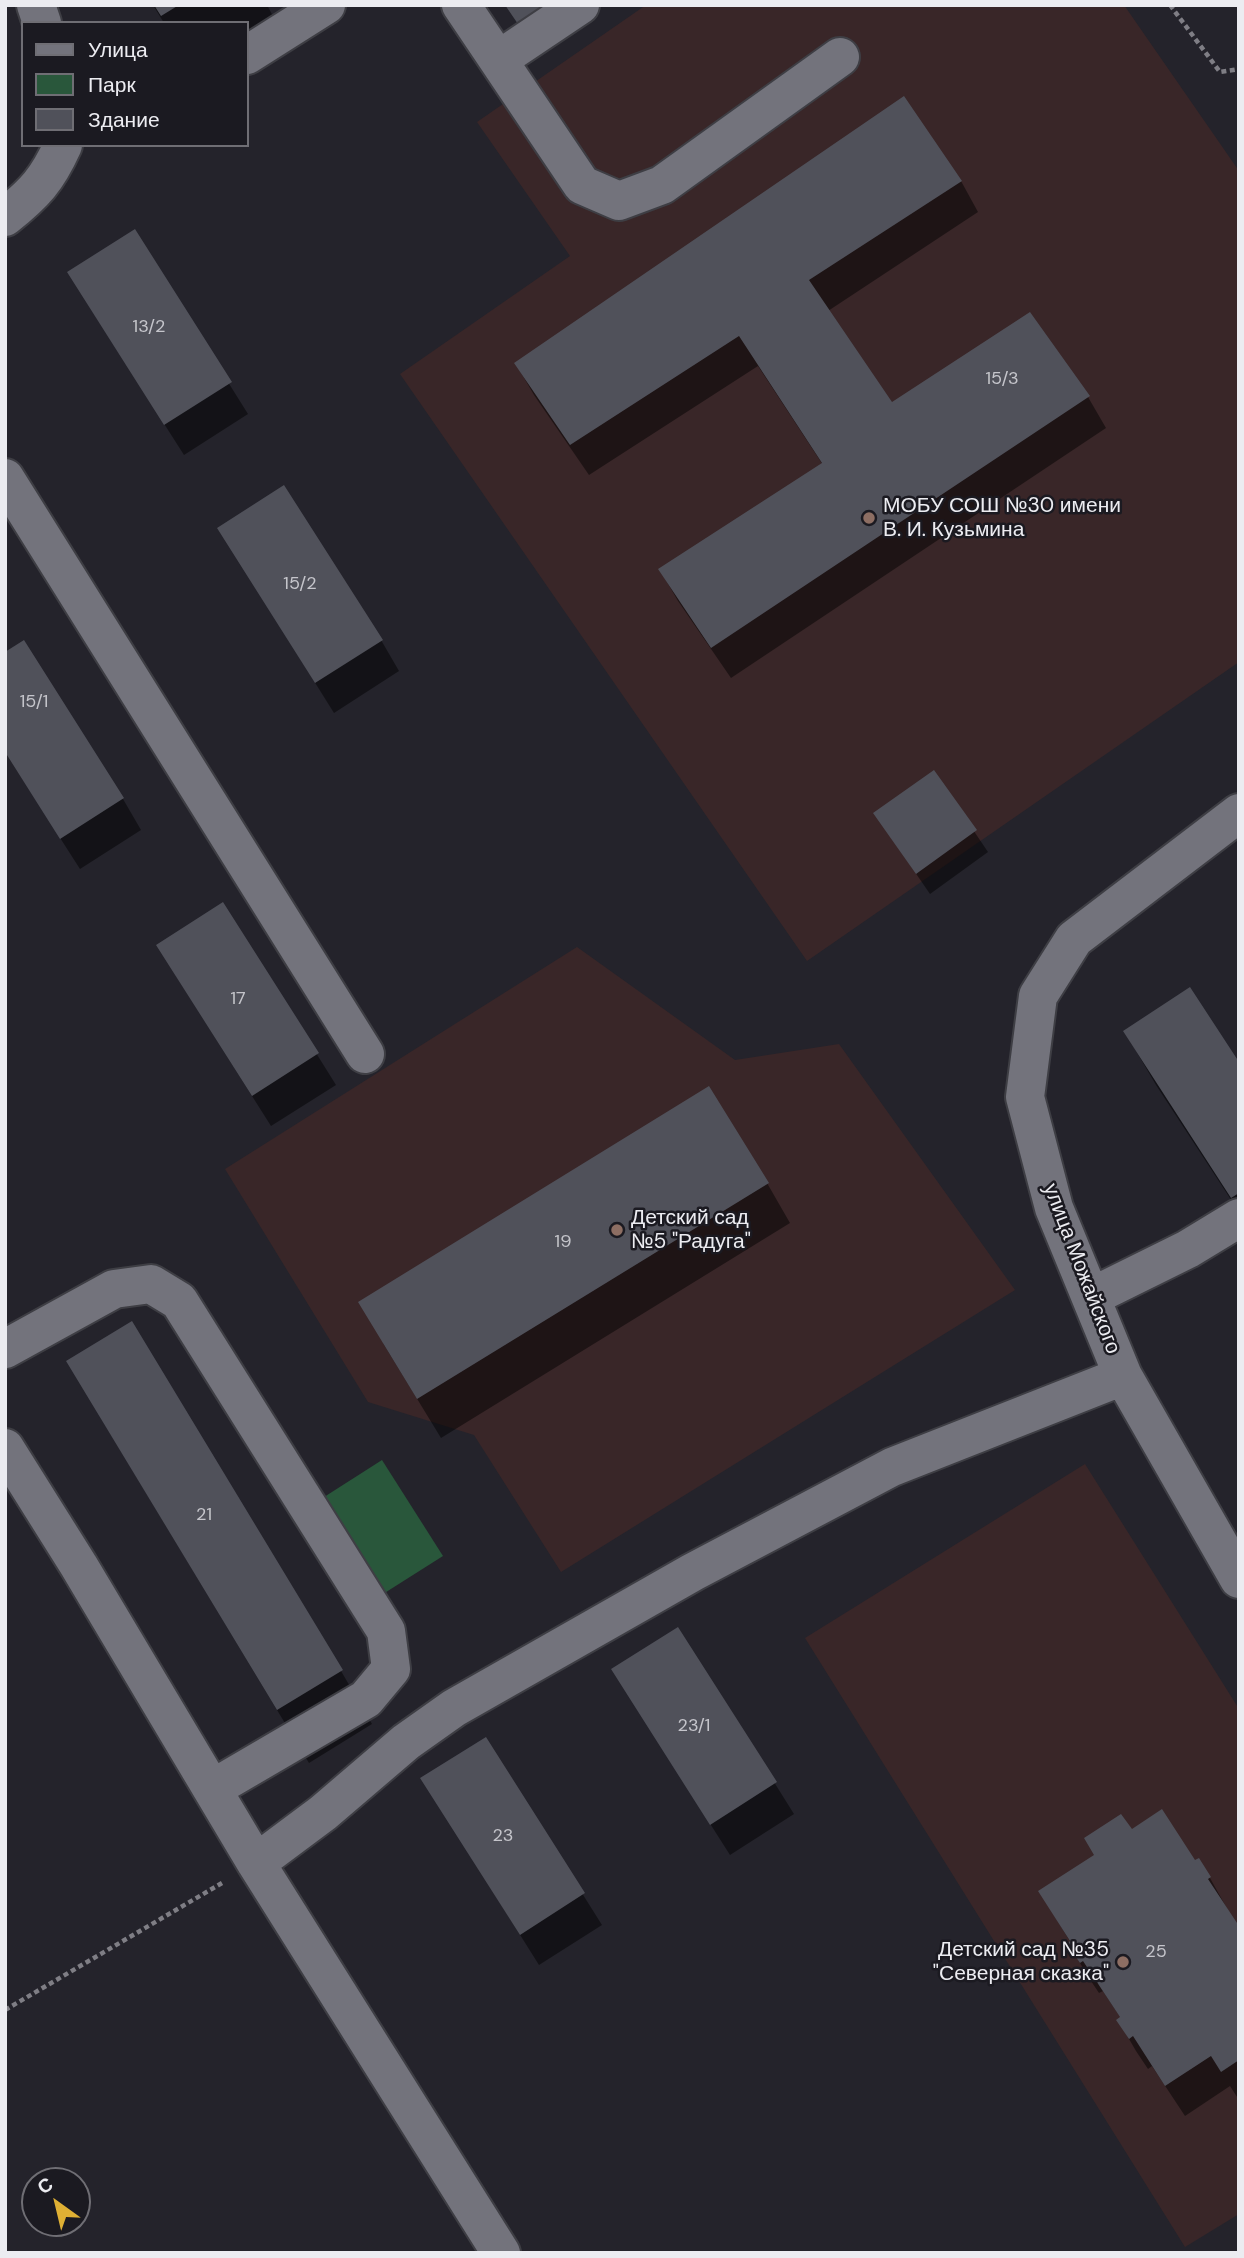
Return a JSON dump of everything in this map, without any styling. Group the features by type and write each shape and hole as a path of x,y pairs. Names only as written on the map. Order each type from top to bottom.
{"street":[{"path":"252,49 326,5"},
{"path":"461,5 582,185 619,201 662,185 840,57"},
{"path":"498,60 580,5"},
{"path":"5,217 33,195 50,173 62,147"},
{"path":"5,478 365,1054"},
{"name":"улица Можайского","path":"1233,829 1074,939 1038,996 1025,1097 1054,1208 1123,1376 1239,1579"},
{"path":"1091,1297 1188,1249 1239,1218"},
{"path":"5,1349 114,1289 151,1284 179,1301 386,1631 391,1669 366,1699 212,1789"},
{"path":"256,1863 323,1813 406,1742 454,1708 693,1572 892,1467 1123,1376"},
{"path":"5,1448 256,1863 500,2253"}],"path":[{"path":"1170,5 1220,72 1239,69"},
{"path":"5,2010 256,1863"}],"shaded area":[{"name":"МОБУ СОШ №30 имени В. И. Кузьмина","path":"646,5 1124,5 1239,171 1239,662 807,961 400,374 570,256 477,122"},
{"name":"Детский сад №5 \"Радуга\"","path":"577,947 735,1060 839,1044 1015,1290 561,1572 474,1435 368,1402 225,1169"},
{"name":"Детский сад №35 \"Северная сказка\"","path":"1085,1464 1239,1709 1239,2214 1185,2247 805,1638"}],"green space":[{"path":"382,1460 443,1556 383,1594 321,1499"}],"building":[{"path":"154,5 179,5 161,16"},
{"path":"505,5 546,5 518,24"},
{"path":"904,96 962,181 809,280 892,402 1030,312 1090,396 711,648 658,569 822,463 739,336 570,445 514,363"},
{"path":"135,229 232,382 164,425 67,272"},
{"path":"284,485 383,640 315,683 217,528"},
{"path":"24,640 124,798 60,839 5,752 5,652"},
{"path":"934,770 977,830 916,874 873,813"},
{"path":"223,902 319,1053 252,1096 156,945"},
{"path":"1190,987 1239,1062 1239,1193 1231,1198 1123,1031"},
{"path":"709,1086 769,1183 417,1399 358,1302"},
{"path":"132,1321 343,1670 277,1710 66,1361"},
{"path":"678,1627 777,1782 710,1825 611,1669"},
{"path":"486,1737 585,1893 520,1935 420,1778"},
{"path":"1162,1809 1195,1860 1199,1858 1211,1877 1208,1879 1239,1926 1239,2060 1221,2072 1211,2056 1165,2086 1133,2036 1129,2039 1116,2020 1120,2017 1083,1961 1080,1963 1067,1944 1070,1941 1038,1891 1094,1855 1084,1838 1121,1814 1132,1829"}],"place":[{"name":"МОБУ СОШ №30 имени В. И. Кузьмина","path":"869,518"},
{"name":"Детский сад №5 \"Радуга\"","path":"617,1230"},
{"name":"Детский сад №35 \"Северная сказка\"","path":"1123,1962"}]}
